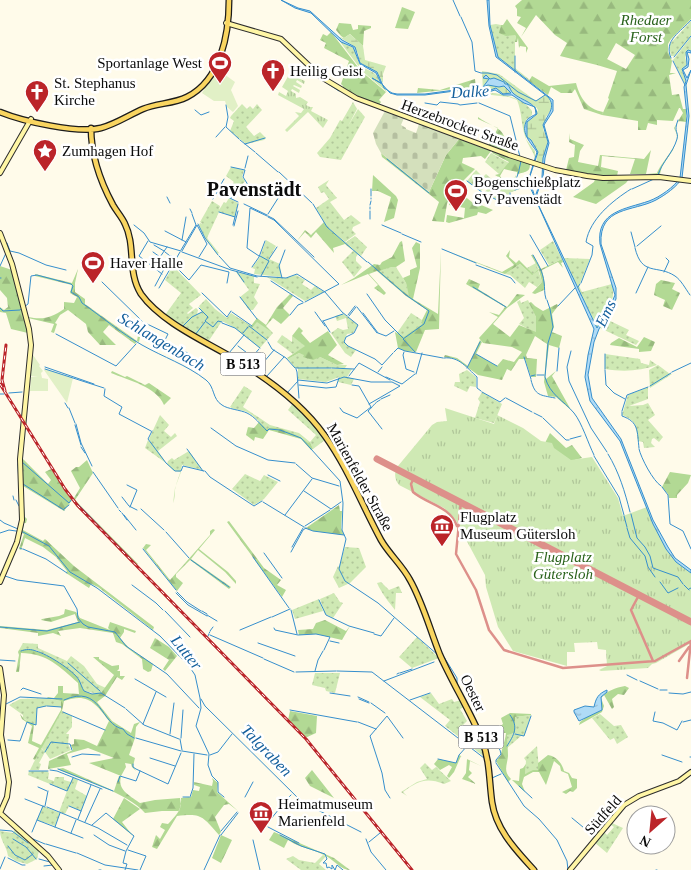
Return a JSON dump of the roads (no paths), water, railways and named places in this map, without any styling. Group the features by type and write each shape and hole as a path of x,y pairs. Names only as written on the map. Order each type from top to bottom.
{"main road":[{"path":"0,111 30,120 78,129 92,129 111,125 148,107 187,96 201,87 213,71 223,48 229,0"},
{"name":"Herzebrocker Straße","path":"227,23 283,40 322,78 356,98 534,164 594,177 669,177 691,181"},
{"path":"0,173 30,120"},
{"name":"Marienfelder Straße","path":"92,129 94,159 111,202 126,227 131,244 134,276 138,288 145,298 179,327 262,377 308,416 322,432 335,452 384,545 410,580"},
{"path":"0,233 11,258 24,307 31,350 20,459 23,512 20,531 0,582"},
{"name":"Oester","path":"410,580 441,656 484,746 489,766 492,802 498,823 508,839 534,870"},
{"path":"0,668 4,695 1,735 9,782 7,797 0,813 48,856 59,870"},
{"name":"Südfeld","path":"570,870 622,807 638,796 681,779 691,772"}],"water":[{"path":"281,0 310,11 342,40 355,47 360,63 377,72 382,85 372,78 381,83 376,73 360,64 353,47 341,42 311,13 295,8"},
{"path":"487,0 489,0 490,25 498,57 553,100 553,111 544,125 549,143 543,177 537,194 537,202 597,328 615,295 600,244 600,233 603,224 614,213 649,201 662,194 680,178 687,116 684,87 686,81 682,69 687,65 686,52 688,50 691,51 691,53 687,52 689,59 688,67 683,70 687,78 691,70 686,85 689,116 682,178 674,188 656,200 619,212 611,217 602,232 601,244 616,288 616,299 594,342 588,375 592,398 621,439 653,520 675,558 691,570 691,573 676,562 666,549 653,524 620,441 590,401 585,377 594,329 530,187 529,180 535,197 542,177 543,158 548,142 543,125 552,104 548,97 496,57 489,26"},
{"name":"Dalke","path":"486,75 490,79 494,78 507,84 514,94 534,107 512,95 503,95 495,90 485,93 462,90 425,95 397,95 390,93 388,90 397,94 425,94 462,89 485,92 496,88 503,94 511,93 504,86 488,85 483,87 489,79 483,78"},
{"path":"535,108 537,114 527,122 527,137 538,152 529,179 537,152 527,138 525,126 528,119 536,114"},
{"path":"607,690 601,697 602,710 579,721 574,710 585,706 594,707 601,693"}],"waterway":[{"path":"453,0 460,16"},
{"name":"Dalke","path":"461,17 472,42 475,71 497,75 518,92 536,101 545,95"},
{"path":"671,58 669,52 671,41 691,20"},
{"path":"674,57 691,36"},
{"path":"515,56 515,72"},
{"path":"673,61 685,85"},
{"path":"327,83 339,91"},
{"name":"Dalke","path":"425,103 437,105 440,102 460,105 477,103"},
{"name":"Dalke","path":"479,103 510,116 516,140"},
{"path":"226,105 228,117 226,127 239,139"},
{"path":"195,110 201,115 209,112"},
{"path":"658,175 675,144 678,120"},
{"path":"420,124 436,130"},
{"path":"216,137 225,127"},
{"path":"245,144 265,138"},
{"path":"240,140 255,152"},
{"path":"516,141 520,157"},
{"path":"256,153 278,172"},
{"path":"245,168 248,156"},
{"path":"387,159 429,193"},
{"path":"519,170 521,161"},
{"path":"231,167 245,170 243,177 254,194"},
{"path":"514,185 519,171"},
{"path":"279,172 312,203"},
{"path":"224,179 217,191 232,198 239,189"},
{"path":"632,189 654,179"},
{"path":"467,181 483,193 509,206"},
{"path":"515,190 528,185"},
{"path":"371,189 371,196"},
{"path":"581,283 592,255 593,246 586,242 592,226 609,205 631,189"},
{"path":"213,199 217,192 238,202"},
{"path":"268,214 282,192"},
{"path":"510,193 510,206"},
{"path":"167,197 170,203"},
{"path":"370,205 371,201"},
{"path":"233,225 238,204"},
{"path":"244,204 267,215"},
{"path":"313,204 327,227 367,262"},
{"path":"259,256 247,248 250,208 267,216"},
{"path":"190,209 192,213"},
{"path":"234,226 238,211"},
{"path":"370,211 370,219"},
{"path":"219,212 235,217"},
{"path":"181,250 196,225 192,214"},
{"path":"268,216 274,219 314,257"},
{"path":"182,240 186,217"},
{"path":"268,217 274,220 339,284 305,302"},
{"path":"198,224 205,238 218,255"},
{"path":"134,225 144,233 150,242 181,251"},
{"path":"182,251 197,225 207,244 199,257"},
{"path":"382,225 401,233"},
{"path":"637,246 661,226"},
{"path":"165,231 186,242"},
{"path":"631,232 635,247"},
{"path":"402,234 421,242"},
{"path":"530,235 548,266"},
{"path":"148,241 139,256 162,274"},
{"path":"252,267 259,257 265,241"},
{"path":"7,243 10,251 46,265 66,270"},
{"path":"154,245 164,251"},
{"path":"153,267 167,247"},
{"path":"269,259 277,247"},
{"path":"635,248 642,263 675,276 690,295"},
{"path":"442,249 476,263"},
{"path":"282,278 279,266 285,250"},
{"path":"153,252 160,257"},
{"path":"165,252 174,259"},
{"path":"159,288 180,252"},
{"path":"182,252 231,270 257,277"},
{"path":"0,266 6,253"},
{"path":"10,253 13,261"},
{"path":"533,255 543,275 546,299"},
{"path":"155,286 171,256"},
{"path":"219,256 230,268 257,276 286,278 297,274 325,292 347,316"},
{"path":"260,256 269,261 261,276"},
{"path":"151,257 156,261"},
{"path":"664,272 669,261 666,258"},
{"path":"368,262 406,295 429,311 424,324 403,339 415,352"},
{"path":"174,265 189,280 201,265 229,272 227,283"},
{"path":"476,265 511,278 515,283"},
{"path":"636,293 648,267"},
{"path":"237,272 244,282"},
{"name":"Schlangenbach","path":"0,308 3,311 20,310 28,304 31,276 37,275 71,284 73,286 71,292 79,297 82,303 119,330 142,345 183,365 206,380 217,400 222,405 250,415 267,431 269,429 280,430 301,438 340,481 343,503 342,530 346,539 339,569 345,581 378,603 438,655"},
{"path":"271,281 303,302"},
{"path":"102,282 142,321"},
{"path":"473,287 506,307"},
{"path":"558,306 575,288"},
{"path":"202,293 227,317 231,311"},
{"path":"367,294 385,320 403,338"},
{"path":"240,297 257,319"},
{"path":"547,300 553,327 548,343 545,377 553,393 577,417 594,455"},
{"path":"290,315 298,305 303,303"},
{"path":"348,315 355,306"},
{"path":"349,316 356,307"},
{"path":"357,307 377,333"},
{"path":"199,308 208,317 205,321 213,327 218,321 222,322"},
{"path":"182,327 192,317 202,312"},
{"path":"232,312 252,326"},
{"path":"315,312 325,326"},
{"path":"363,313 378,333 386,336 394,331"},
{"path":"323,321 343,314"},
{"path":"348,317 358,325 354,333 346,337 344,342 348,346 375,359 382,365 393,353"},
{"path":"323,321 330,332"},
{"path":"195,335 205,322"},
{"path":"145,323 168,334 165,340 191,355"},
{"path":"222,323 235,328 260,348"},
{"path":"249,326 267,340"},
{"path":"243,333 248,327"},
{"path":"56,334 116,366 136,344"},
{"path":"229,353 244,335"},
{"path":"268,342 272,349 286,358 295,368 331,368"},
{"path":"467,368 480,342"},
{"path":"238,346 251,356"},
{"path":"394,352 398,348 443,358"},
{"path":"557,371 559,348"},
{"path":"246,364 259,349"},
{"path":"257,370 274,350"},
{"path":"571,351 567,367 569,381 591,428 607,452"},
{"path":"404,352 406,369 414,372"},
{"path":"416,374 422,353"},
{"path":"476,354 497,366"},
{"path":"605,354 605,369"},
{"path":"267,376 284,357"},
{"path":"524,357 531,379"},
{"path":"444,358 454,359 466,367 477,377 477,388 481,391"},
{"path":"349,376 359,363 390,380"},
{"path":"672,372 691,363"},
{"path":"45,367 94,384"},
{"path":"378,372 382,367"},
{"path":"332,368 354,369"},
{"path":"45,369 104,388"},
{"path":"296,369 299,398"},
{"path":"605,370 606,385 614,393 625,399"},
{"path":"650,386 671,373"},
{"path":"386,377 402,384 415,374"},
{"path":"531,376 535,375"},
{"path":"537,375 544,375"},
{"path":"298,380 327,383 344,377 371,382 392,382 400,386 369,404"},
{"path":"299,385 326,388 336,387 339,378"},
{"path":"531,380 536,392 555,398"},
{"path":"287,393 298,381"},
{"path":"340,408 343,412 357,418 371,407 359,386 352,385"},
{"path":"622,411 627,395 648,387"},
{"path":"105,389 104,396 122,407 119,414 151,431"},
{"path":"9,393 22,392"},
{"path":"482,392 500,402 505,398"},
{"path":"381,399 390,395"},
{"path":"506,398 532,412"},
{"path":"380,400 368,411 382,429"},
{"path":"65,403 68,408"},
{"path":"69,408 75,423"},
{"path":"622,412 622,416 632,421 636,428 639,448"},
{"path":"534,413 542,417"},
{"path":"543,418 566,440 569,440"},
{"path":"76,424 81,443 92,466"},
{"path":"75,425 81,445"},
{"path":"211,428 236,446 268,460 295,463"},
{"path":"152,431 148,439 166,463 175,471 181,471 183,466 204,471"},
{"path":"570,439 581,436"},
{"path":"81,447 85,453"},
{"path":"187,449 203,471"},
{"path":"639,449 648,469 661,486"},
{"path":"608,454 621,482 630,512"},
{"path":"594,456 619,497 624,515"},
{"path":"22,462 69,503 72,499"},
{"path":"18,464 19,485"},
{"path":"296,464 312,478 339,486"},
{"path":"205,471 210,477 254,506 262,501"},
{"path":"93,472 118,508"},
{"path":"268,475 280,481"},
{"path":"285,515 312,479"},
{"path":"23,484 64,510"},
{"path":"127,485 137,490 130,507"},
{"path":"662,487 668,495 670,524 683,531 691,549"},
{"path":"304,491 331,509 341,502"},
{"path":"13,496 14,500"},
{"path":"122,497 129,506 137,510"},
{"path":"16,500 19,506"},
{"path":"74,500 136,564"},
{"path":"263,502 304,527"},
{"path":"64,509 69,505"},
{"path":"141,509 164,530"},
{"path":"305,526 330,510"},
{"path":"122,513 127,520"},
{"path":"631,514 637,538 650,556 653,568 678,577 683,584"},
{"path":"124,515 136,530"},
{"path":"624,516 627,527"},
{"path":"0,520 18,529"},
{"path":"292,547 303,528"},
{"path":"305,528 313,531 344,535"},
{"path":"291,552 306,528"},
{"path":"627,528 630,538 645,556 648,567 655,577"},
{"name":"Lutter","path":"0,533 9,530 23,532 49,546 70,572 97,588 160,636 189,666 195,675 200,698 201,708 196,726 209,754 208,765 212,776 218,782 218,792 224,797"},
{"path":"166,532 189,558"},
{"path":"23,549 46,559 67,573"},
{"path":"143,549 176,590"},
{"path":"264,553 282,578"},
{"path":"253,557 289,608"},
{"path":"191,560 229,587"},
{"path":"5,576 17,580 64,586 77,609 78,618 83,624 88,627 115,632 126,646 167,674 199,708"},
{"path":"660,582 668,593 678,588"},
{"path":"132,585 163,610"},
{"path":"684,585 689,590"},
{"path":"177,592 187,602 201,611"},
{"path":"176,593 188,605 207,616"},
{"path":"319,600 326,615 349,626 374,633"},
{"path":"272,617 290,609"},
{"path":"291,610 297,634"},
{"path":"165,611 190,637"},
{"path":"202,611 207,614"},
{"path":"207,615 217,621"},
{"path":"240,630 271,617"},
{"path":"374,634 381,636 394,618"},
{"path":"0,627 47,631 80,622"},
{"path":"210,631 213,627"},
{"path":"274,628 275,630 298,635 316,634 330,637 324,650"},
{"path":"207,638 209,634"},
{"path":"210,635 263,658"},
{"path":"330,641 339,643"},
{"path":"258,643 295,656"},
{"path":"21,651 32,650 47,655 76,676 84,691 92,694 101,693"},
{"path":"315,671 323,651"},
{"name":"Schlangenbach","path":"442,656 457,678 457,684"},
{"path":"264,659 294,672"},
{"path":"0,660 15,661"},
{"path":"384,681 434,662"},
{"path":"68,663 100,691"},
{"path":"400,673 412,669"},
{"path":"296,672 336,671"},
{"path":"337,671 372,672 484,758"},
{"path":"627,675 637,680"},
{"path":"135,679 166,697"},
{"path":"640,681 658,689"},
{"path":"21,690 23,688 41,694"},
{"path":"660,690 667,690"},
{"path":"143,724 156,692"},
{"path":"669,693 683,694 691,692"},
{"path":"101,693 125,708"},
{"path":"330,693 350,696"},
{"path":"410,700 430,693"},
{"path":"64,700 77,696 86,697 93,701 115,726 123,729 134,738"},
{"path":"6,704 20,697 62,699"},
{"path":"358,697 369,702"},
{"name":"Talgraben","path":"201,699 205,706 302,802 361,832"},
{"path":"359,699 369,703"},
{"path":"170,734 174,703"},
{"path":"371,703 385,713"},
{"path":"8,740 20,741 27,722 36,725 37,708 46,706"},
{"path":"47,706 61,707"},
{"path":"126,709 144,725 179,739"},
{"path":"181,738 183,710"},
{"path":"290,710 357,722"},
{"path":"63,712 105,730"},
{"path":"655,712 653,721 663,723 677,730 682,721"},
{"path":"507,746 512,738 515,727 510,715"},
{"path":"390,798 385,790 382,773 370,736 387,716 403,738"},
{"path":"515,734 524,736 531,716"},
{"path":"683,722 691,720"},
{"path":"358,722 376,729"},
{"name":"Schlangenbach","path":"480,728 500,750 501,754 496,762"},
{"path":"466,730 473,741 468,746"},
{"path":"210,755 218,752 232,734"},
{"path":"136,738 181,751"},
{"path":"180,739 182,750"},
{"path":"45,752 51,742 70,744 72,750"},
{"path":"438,759 456,763 459,755 468,745"},
{"path":"182,751 207,755"},
{"path":"133,764 133,767 136,769 168,784 181,753"},
{"path":"72,757 82,754 100,755"},
{"path":"190,797 193,788 194,754"},
{"path":"662,755 682,762"},
{"path":"150,758 175,766"},
{"path":"496,763 524,806 539,819 557,840 567,861 568,870"},
{"path":"58,769 113,791"},
{"path":"50,770 102,789"},
{"path":"29,771 48,771"},
{"path":"118,782 120,776 136,781 140,771"},
{"path":"492,778 501,774"},
{"path":"50,784 67,791 73,778"},
{"path":"245,797 253,782"},
{"path":"78,819 91,785"},
{"path":"519,786 532,798"},
{"path":"38,787 47,791"},
{"path":"85,822 100,789"},
{"path":"45,806 48,791"},
{"path":"285,801 291,795"},
{"path":"183,797 189,797"},
{"path":"25,799 45,807"},
{"path":"266,825 284,803"},
{"path":"43,806 37,820 83,838"},
{"path":"69,806 81,811"},
{"path":"47,807 98,828 127,845"},
{"path":"221,831 237,812"},
{"path":"55,827 60,813"},
{"path":"92,825 106,813 134,836 126,851 123,863 127,864 125,870"},
{"path":"221,835 238,813"},
{"name":"Lutter","path":"251,815 265,825"},
{"path":"572,818 595,837"},
{"path":"32,832 37,820"},
{"path":"71,833 76,820"},
{"name":"Lutter","path":"268,827 299,843"},
{"path":"0,830 12,831 28,843"},
{"path":"369,842 380,833"},
{"path":"94,835 109,845 125,851"},
{"path":"204,870 220,835"},
{"name":"Lutter","path":"280,835 301,846 325,854 327,859 323,863 326,863 327,868 332,869 332,865 335,870 337,865 343,870"},
{"path":"13,839 26,847 36,859"},
{"path":"33,839 45,844"},
{"name":"Talgraben","path":"366,839 371,852 386,870"},
{"path":"253,840 260,870"},
{"path":"46,844 76,853"},
{"path":"8,846 15,855 25,860 33,854"},
{"path":"128,850 146,856 140,870"},
{"path":"77,853 105,865 138,870"},
{"path":"0,869 5,857"},
{"path":"8,858 25,865"},
{"path":"39,859 50,862"},
{"path":"44,866 53,865"}],"railway":[{"path":"5,391 2,380 6,345"},
{"path":"0,384 65,489 78,506 306,739 412,870"}],"place":[{"name":"Sportanlage West","path":"220,84"},
{"name":"Heilig Geist","path":"273,92"},
{"name":"St. Stephanus Kirche","path":"37,113"},
{"name":"Zumhagen Hof","path":"45,172"},
{"name":"Bogenschießplatz SV Pavenstädt","path":"456,212"},
{"name":"Haver Halle","path":"93,284"},
{"name":"Flugplatz Museum Gütersloh","path":"442,547"},
{"name":"Heimatmuseum Marienfeld","path":"261,834"}],"district":[{"name":"Pavenstädt","path":"254,189"}],"park label":[{"name":"Rhedaer Forst","path":"646,28"},
{"name":"Flugplatz Gütersloh","path":"563,566"}],"water label":[{"name":"Ems","path":"605,313"}]}
